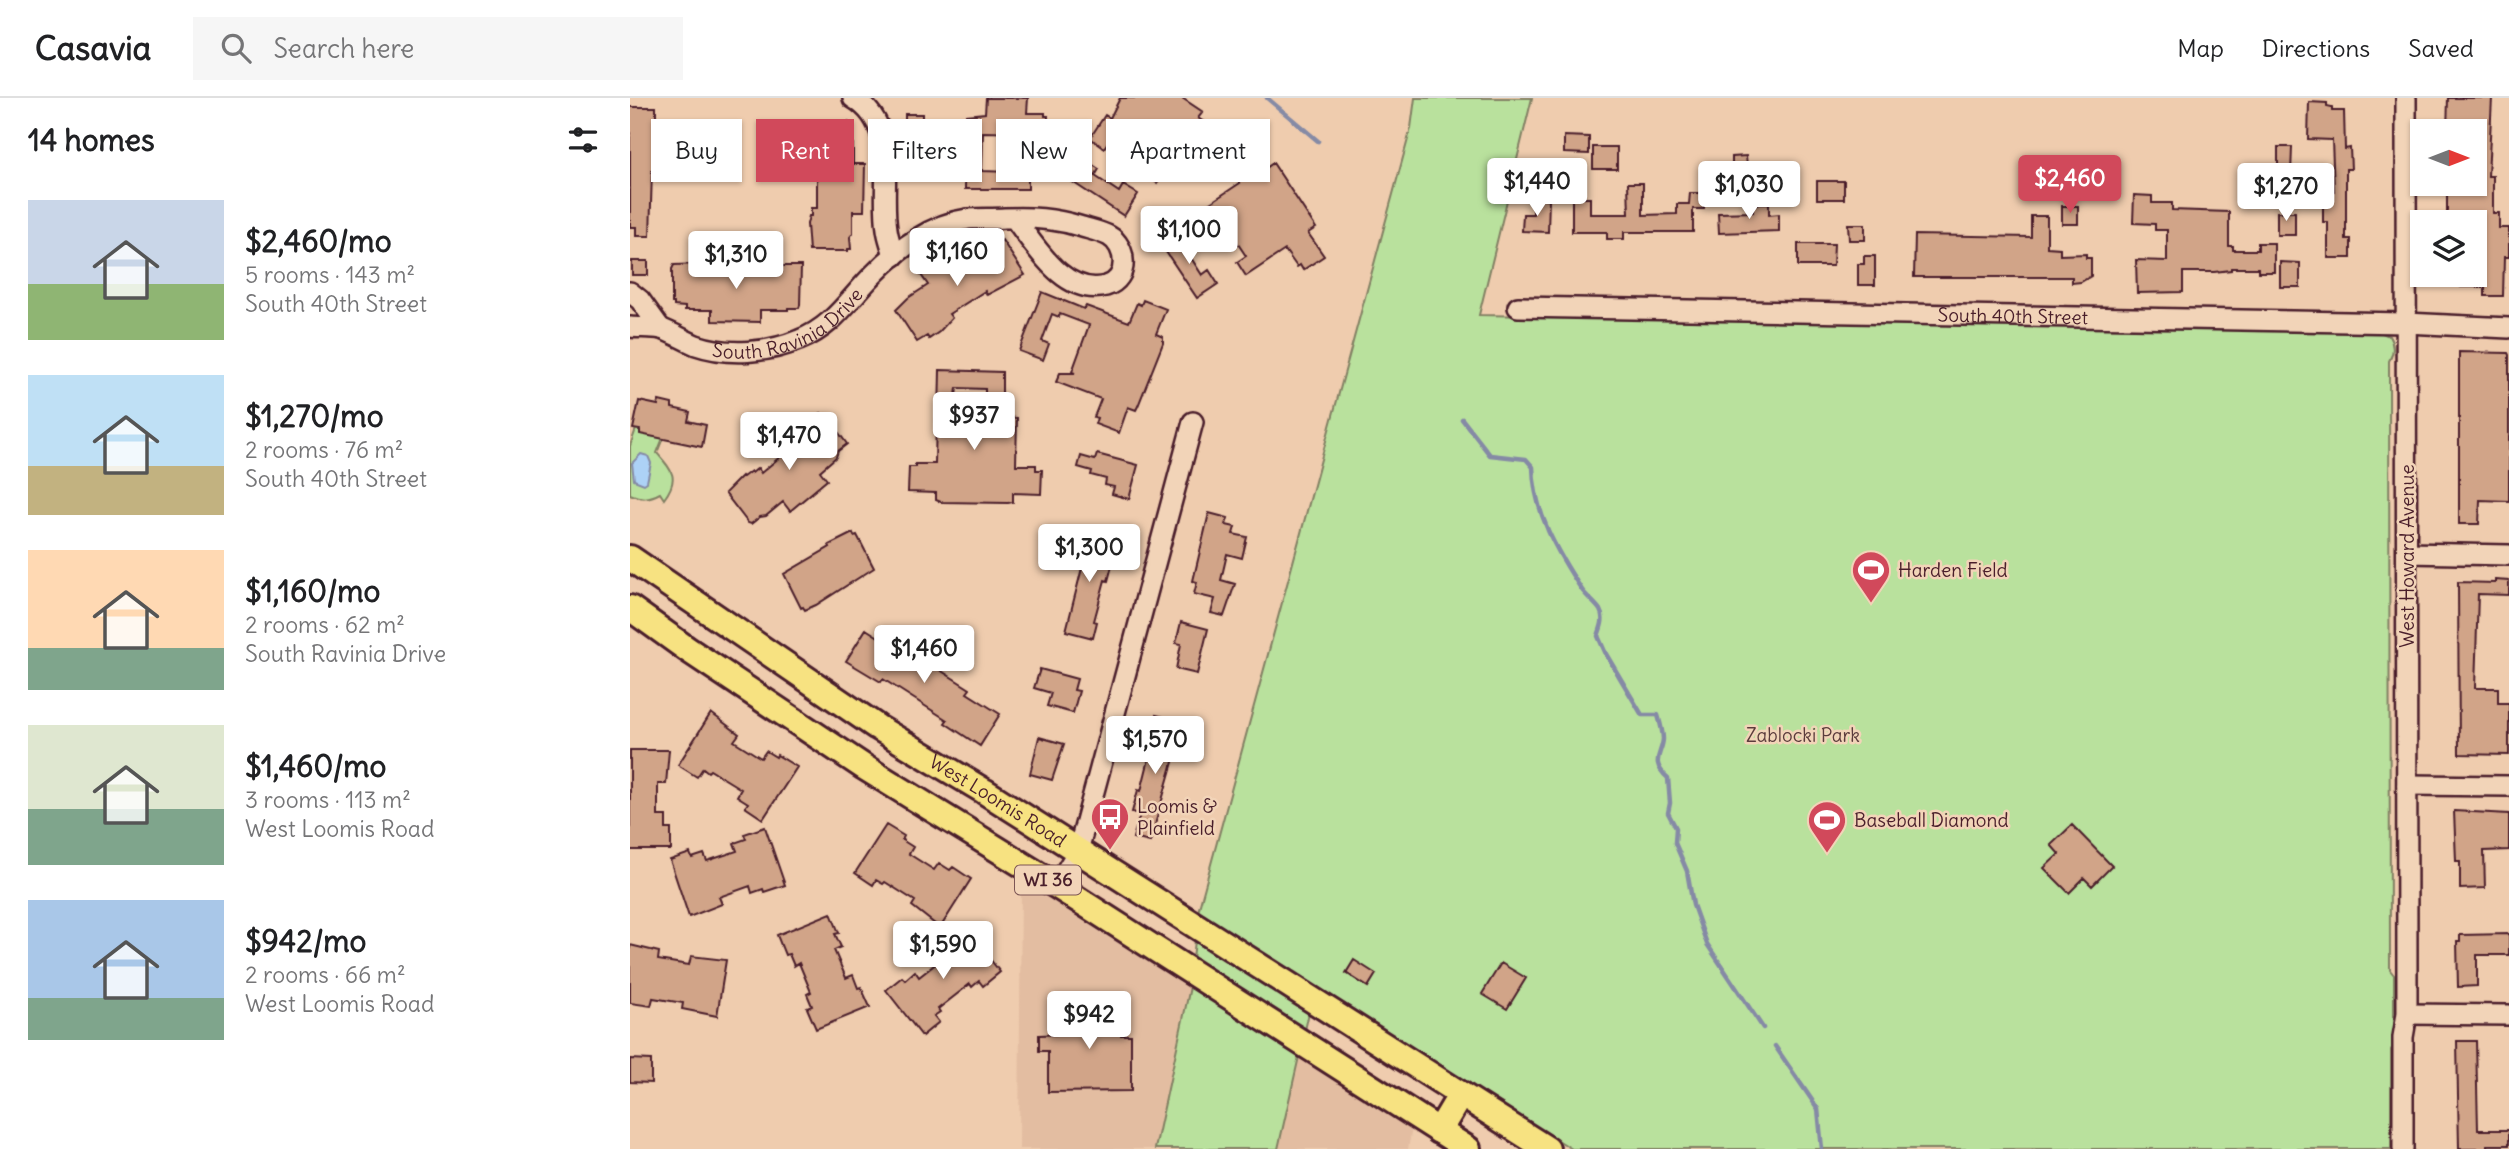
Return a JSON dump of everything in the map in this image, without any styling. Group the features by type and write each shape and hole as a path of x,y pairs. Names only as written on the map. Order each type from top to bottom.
{"main road":[{"name":"West Loomis Road","path":"630,558 877,727 1078,851 1547,1149"},
{"name":"West Loomis Road","path":"630,608 864,767 1057,886 1468,1149"},
{"path":"1439,1131 1461,1094"}],"street":[{"path":"853,98 861,102 875,121 886,149 887,228 894,256"},
{"name":"West Howard Avenue","path":"2403,1149 2403,1037 2407,1014 2406,98"},
{"name":"South Ravinia Drive","path":"630,327 661,329 697,345 721,350 758,352 799,340 841,314 875,273 914,241 943,225 967,219 1014,218 1042,218 1065,221 1109,236 1120,246 1122,271 1116,281 1105,286 1082,285 1062,276 1014,218"},
{"path":"630,292 640,300 661,329"},
{"name":"South 40th Street","path":"1518,307 2406,323 2509,328"},
{"path":"1057,886 1078,851 1193,422"},
{"path":"2407,553 2509,555"},
{"path":"2407,785 2509,786"},
{"path":"2407,1014 2509,1015"},
{"name":"West Howard Avenue","path":"2407,1014 2413,1037 2413,1149"}],"shaded area":[{"path":"1021,879 1190,987 1155,1149 1019,1149"},
{"path":"1298,1056 1412,1128 1408,1149 1278,1149"}],"green space":[{"name":"Zablocki Park","path":"1415,98 1532,98 1479,315 2380,332 2389,336 2393,348 2389,361 2390,970 2394,975 2391,1149 1572,1149 1315,986 1278,1149 1155,1149 1190,987 1198,912 1411,128"},
{"path":"636,429 640,430 640,434 663,438 657,453 670,469 673,480 664,499 660,493 645,498 630,494 630,446"}],"water":[{"path":"641,454 648,456 651,463 647,482 644,484 634,480 632,463"}],"building":[{"path":"986,98 1028,98 1027,113 1045,113 1048,119 996,119 996,132 983,132 982,171 982,119 966,119 966,115 985,113"},
{"path":"1120,98 1182,98 1203,112 1200,119 1106,119 1104,148 1092,139 1092,135 1105,115 1110,118"},
{"path":"2448,98 2492,98 2488,176 2493,176 2493,213 2499,213 2499,228 2509,228 2509,257 2504,257 2503,296 2485,296 2487,210 2447,210 2447,196 2487,196 2487,119 2447,119"},
{"path":"2309,102 2327,103 2327,106 2332,107 2332,111 2344,111 2345,149 2350,148 2351,169 2346,169 2346,239 2351,239 2351,258 2328,258 2328,222 2323,222 2323,191 2334,191 2332,140 2308,139"},
{"path":"630,107 656,107 656,119 651,119 650,236 636,236 636,227 630,227"},
{"path":"905,114 922,114 922,119 905,119"},
{"path":"1564,136 1589,137 1589,154 1564,153"},
{"path":"1593,147 1617,147 1617,169 1593,169"},
{"path":"2278,147 2292,147 2291,174 2278,174"},
{"path":"1746,156 1749,184 1732,185 1732,157"},
{"path":"1273,163 1316,228 1308,233 1324,256 1303,270 1300,265 1297,267 1285,250 1246,276 1237,262 1246,256 1220,217 1210,223 1201,209 1240,183 1270,182 1270,165"},
{"path":"854,164 865,164 864,211 853,211 851,249 809,251 807,224 811,208 817,208 817,182 854,182"},
{"path":"1092,164 1099,169 1095,176 1119,192 1123,185 1138,194 1124,216 1073,182 1092,182"},
{"path":"982,171 996,171 996,182 1028,182 1028,189 965,189 965,182 982,182"},
{"path":"1817,181 1844,181 1844,199 1817,199"},
{"path":"1628,183 1643,183 1643,215 1677,214 1677,204 1689,204 1690,193 1704,193 1704,209 1693,209 1693,232 1624,232 1624,239 1607,239 1607,232 1572,232 1572,198 1590,198 1590,214 1629,214"},
{"path":"2134,195 2152,196 2152,203 2172,203 2172,210 2229,212 2229,246 2233,246 2233,250 2258,250 2258,243 2274,243 2274,272 2258,272 2258,268 2231,268 2214,272 2183,272 2183,292 2137,293 2136,260 2167,261 2167,230 2155,230 2155,224 2133,223"},
{"path":"1537,198 1549,199 1548,232 1522,231 1523,214 1533,214 1533,205 1537,205"},
{"path":"1753,204 1769,204 1769,215 1779,214 1779,231 1719,233 1718,213 1753,212"},
{"path":"2062,206 2078,206 2078,224 2062,224"},
{"path":"2277,212 2295,212 2295,235 2277,235"},
{"path":"2031,216 2047,216 2047,247 2060,248 2060,255 2086,254 2086,258 2091,258 2091,276 2081,282 2072,283 2072,277 1914,277 1915,235 2031,237"},
{"path":"1848,224 1865,224 1865,240 1849,240"},
{"path":"1183,232 1193,246 1186,250 1202,275 1209,270 1218,284 1197,298 1162,246"},
{"path":"1002,240 1025,275 987,295 985,291 949,314 952,318 939,332 929,339 927,336 917,342 896,310 928,285 921,275 961,248 969,261"},
{"path":"1798,244 1834,244 1833,266 1798,266"},
{"path":"1864,256 1875,256 1875,285 1858,285 1858,264 1864,264"},
{"path":"632,261 648,261 648,275 632,275"},
{"path":"2280,262 2300,263 2300,287 2280,287"},
{"path":"701,264 715,268 715,274 758,275 758,269 801,266 799,308 760,310 760,322 712,321 712,310 685,310 685,307 674,306 674,265"},
{"path":"1042,292 1084,309 1086,306 1129,322 1137,303 1141,305 1143,300 1166,309 1156,334 1163,337 1163,343 1138,406 1136,410 1128,407 1119,433 1095,424 1097,418 1094,417 1101,399 1056,382 1060,373 1075,373 1072,372 1089,325 1060,314 1059,317 1052,314 1042,341 1049,344 1043,360 1019,351"},
{"path":"2459,352 2509,355 2509,501 2480,500 2479,524 2459,524"},
{"path":"940,370 1002,372 1002,397 985,397 985,389 957,388 956,396 953,396 953,427 999,428 999,417 1017,418 1016,465 1036,465 1036,470 1042,470 1041,494 1013,493 1013,502 1008,503 941,502 936,500 936,493 908,492 909,467 915,467 915,464 935,464"},
{"path":"639,401 658,405 659,401 672,404 672,408 690,412 688,421 706,425 702,447 640,434 640,430 633,429"},
{"path":"821,413 825,414 847,444 820,471 827,480 790,511 783,502 766,516 748,523 725,493 751,471 752,473 758,468 761,473 794,445 791,441 797,436 795,434 799,428"},
{"path":"1097,454 1138,465 1129,499 1112,494 1114,487 1105,485 1106,479 1091,475 1092,471 1078,467 1081,456 1095,460"},
{"path":"1209,513 1228,518 1226,525 1235,527 1233,534 1247,537 1242,558 1227,554 1221,580 1235,584 1224,616 1211,613 1215,599 1194,594 1197,582 1193,581"},
{"path":"853,533 854,536 857,535 874,568 816,605 805,610 801,608 784,574"},
{"path":"1073,536 1111,546 1109,557 1114,558 1094,621 1097,622 1093,638 1066,631 1084,560 1068,556"},
{"path":"2495,580 2509,581 2509,595 2478,594 2475,688 2498,688 2498,703 2509,703 2509,755 2459,754 2458,582 2495,583"},
{"path":"1181,622 1208,629 1197,674 1176,669 1181,644 1176,643"},
{"path":"866,629 899,650 902,646 970,689 967,693 1000,714 980,746 945,723 947,720 883,679 881,682 846,661"},
{"path":"1040,669 1077,679 1074,690 1079,691 1073,713 1047,706 1051,693 1034,688"},
{"path":"711,713 739,734 734,741 761,758 766,751 797,767 763,819 745,807 748,803 737,796 741,789 710,770 708,772 703,768 697,777 678,765"},
{"path":"1156,715 1179,721 1171,754 1175,755 1150,842 1133,838 1140,814 1132,812 1138,790 1141,791 1149,759 1145,758"},
{"path":"1039,737 1064,744 1052,780 1030,774"},
{"path":"630,750 669,750 666,784 658,784 658,816 666,816 666,829 671,829 671,850 630,850"},
{"path":"2454,811 2509,814 2509,850 2484,851 2485,888 2460,889 2460,861 2456,861"},
{"path":"886,825 904,836 902,840 913,847 909,854 934,870 939,863 950,870 953,867 971,879 940,928 912,906 915,901 885,882 883,884 876,880 873,885 855,873"},
{"path":"2072,825 2112,866 2092,886 2084,878 2069,893 2044,868 2059,854 2051,845"},
{"path":"765,827 785,885 752,893 750,886 719,897 722,904 689,917 670,860 690,853 692,858 704,854 707,861 737,851 734,843 746,839 744,834"},
{"path":"831,913 841,947 834,950 846,978 853,975 870,1007 816,1029 807,1008 812,1006 807,994 811,992 799,963 794,966 789,954 785,955 777,935"},
{"path":"965,927 1000,972 983,986 979,981 972,987 970,984 938,1009 940,1012 934,1016 939,1022 922,1036 886,990 902,977 905,980 915,971 919,977 943,958 939,953 950,944 947,941"},
{"path":"2509,934 2509,955 2477,955 2477,986 2458,987 2457,941 2460,941 2460,935"},
{"path":"630,945 659,952 658,960 689,965 691,956 726,960 717,1016 682,1009 683,1003 653,998 651,1006 630,1003"},
{"path":"1354,960 1376,974 1368,987 1346,973"},
{"path":"1501,963 1526,978 1507,1009 1482,994"},
{"path":"1120,1003 1121,1035 1131,1035 1131,1091 1048,1092 1048,1051 1039,1051 1039,1035 1066,1034 1066,1004"},
{"path":"2457,1041 2476,1041 2478,1130 2509,1130 2509,1145 2487,1145 2487,1149 2459,1149"},
{"path":"630,1059 651,1060 651,1083 630,1082"}],"waterway":[{"path":"1267,98 1318,141"},
{"path":"1462,419 1490,455 1526,459 1533,467 1534,484 1548,532 1582,590 1601,613 1602,623 1598,636 1606,654 1642,715 1658,715 1663,739 1658,762 1668,778 1668,813 1676,828 1675,843 1687,871 1693,905 1707,944 1763,1028"},
{"path":"1775,1046 1818,1109 1822,1149"}],"place":[{"name":"Harden Field","path":"1871,604"},
{"name":"Loomis & Plainfield","path":"1110,851"},
{"name":"Baseball Diamond","path":"1827,854"}]}
